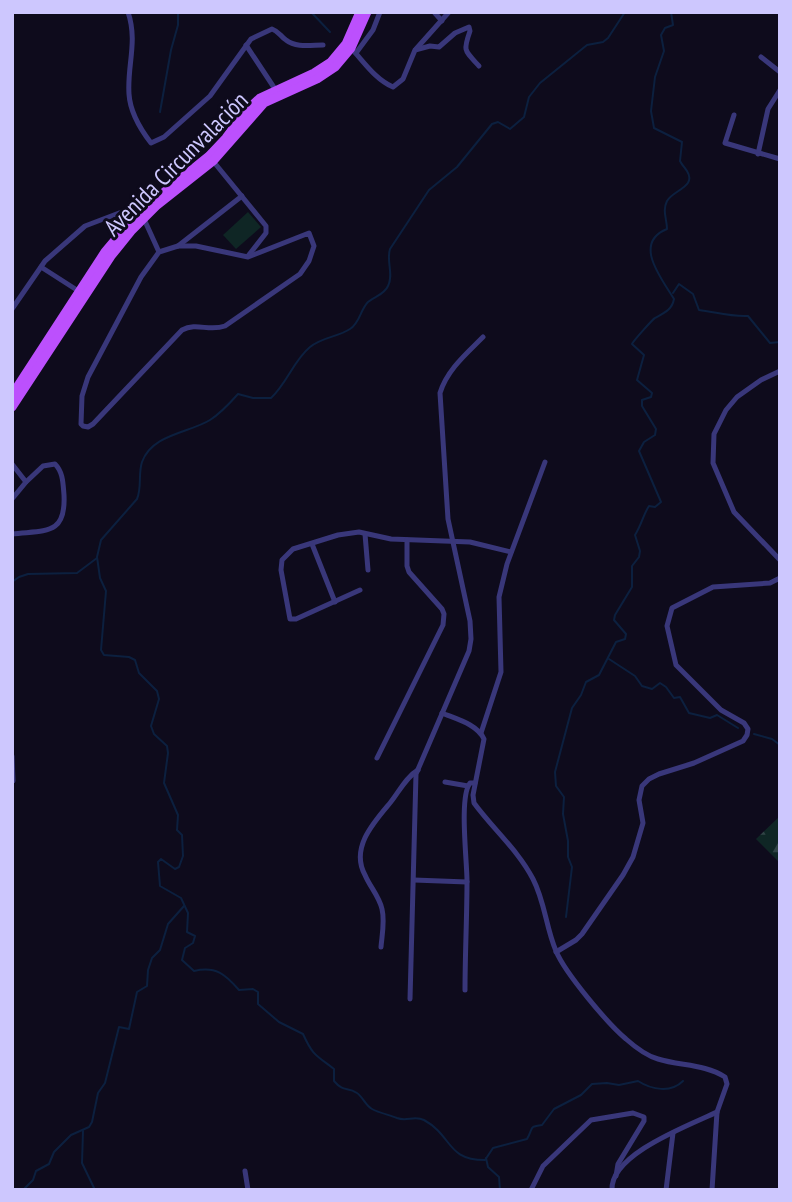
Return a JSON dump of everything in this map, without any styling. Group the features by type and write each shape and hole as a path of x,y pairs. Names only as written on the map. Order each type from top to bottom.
{"main road":[{"name":"Avenida Circunvalación","path":"211,158 246,111 260,98 275,89 314,74 331,62 346,44 360,12"},
{"name":"Avenida Circunvalación","path":"12,395 105,252 141,217 211,158 264,103 317,79 354,50 367,12"},
{"name":"Avenida Circunvalación","path":"12,407 111,256 141,217"}],"street":[{"path":"128,12 134,30 129,95 141,130 151,143 164,136 210,96 251,39 272,29 278,31 287,42 296,45 323,45"},
{"path":"380,12 373,30 354,50 383,83 393,87 403,79 419,43 449,12"},
{"path":"434,12 442,21"},
{"path":"415,50 430,46 439,47 455,33 468,27 470,30 464,46 465,51 479,65"},
{"path":"246,45 275,89"},
{"path":"761,57 780,72"},
{"path":"758,154 768,109 780,90"},
{"path":"734,115 726,143 780,159"},
{"path":"211,158 266,226 266,233 248,257"},
{"path":"178,246 242,197"},
{"path":"12,309 41,267 85,226 127,210 141,217 159,252"},
{"path":"309,233 314,246 300,274 225,326 215,330 190,326 182,330 93,424 83,426 82,396 88,377 141,277 159,252 178,246 196,246 248,257 309,233"},
{"path":"41,267 80,292"},
{"path":"410,999 415,784 418,770 469,651 471,639 470,621 447,506 440,393 443,383 453,369 483,337"},
{"path":"780,371 761,380 737,397 726,410 714,434 713,463 734,512 780,560"},
{"path":"481,733 501,673 499,597 511,552 545,462"},
{"path":"12,464 26,482"},
{"path":"12,499 43,466 55,464 59,468 63,481 64,511 58,525 47,530 12,534"},
{"path":"360,590 296,619 290,619 281,570 282,560 293,549 351,533 407,541 470,542 511,552"},
{"path":"365,534 368,570"},
{"path":"377,758 443,625 442,609 409,572 407,541"},
{"path":"312,544 335,602"},
{"path":"556,952 582,934 629,866 642,830 639,800 642,786 659,774 694,763 743,741 747,735 748,729 744,723 722,710 676,665 667,626 672,608 713,587 770,583 780,578"},
{"path":"442,713 481,733 484,739 474,803 518,855 533,879 541,896 556,952 588,996 626,1039 657,1059 683,1062 725,1077 727,1084 717,1112 712,1190"},
{"path":"12,756 13,781"},
{"path":"381,947 382,909 379,898 361,866 362,847 368,829 402,789 407,779 418,770"},
{"path":"445,782 468,786 475,783"},
{"path":"465,990 465,825 468,786"},
{"path":"414,880 467,881"},
{"path":"615,1176 631,1156 717,1112"},
{"path":"531,1190 543,1167 591,1120 640,1114 644,1121 618,1164 612,1190"},
{"path":"666,1190 673,1133"},
{"path":"245,1171 248,1190"}],"green space":[{"path":"248,212 261,227 236,249 223,235"},
{"path":"780,816 780,863 756,839"}],"waterway":[{"path":"160,112 178,25 178,12"},
{"path":"311,12 330,32"},
{"path":"625,12 608,38 603,42 587,45 540,83 529,97 524,117 510,129 498,122 492,124 457,167 429,190 390,249 388,286 368,302 353,326 310,347 271,398 253,398 238,394 210,420 162,440 147,453 142,462 137,499 101,540 97,557 100,578 106,591 101,650 104,655 135,660 139,673 157,691 159,699 151,726 154,734 167,746 164,783 178,815 177,830 182,835 183,856 179,867 175,869 161,859 158,862 160,886 181,898 188,913 187,932 195,936 193,943 185,948 182,960 194,971 220,973 239,990 253,989 258,992 258,1004 279,1022 303,1034 316,1054 334,1069 334,1081 340,1087 357,1093 378,1112 401,1119 424,1120 433,1126 456,1152 472,1159 485,1160 493,1148 527,1139 532,1128 542,1125 554,1109 581,1095 592,1084 619,1085 638,1081 667,1089 683,1081"},
{"path":"566,917 572,867 568,857 563,814 564,797 556,786 555,772 572,708 586,682 599,675 616,642 625,639 626,634 614,620 632,587 632,566 640,551 635,535 649,506 655,507 661,502 639,451 644,442 655,435 656,429 642,406 642,400 651,397 652,393 637,380 644,355 632,344 651,322 667,311 673,303 674,299 653,262 652,243 657,235 667,229 667,201 689,181 687,171 680,161 682,142 654,128 651,111 655,77 664,51 661,35 665,28 673,25 671,12"},
{"path":"673,293 679,284 693,294 699,310 748,316 770,343 780,342"},
{"path":"12,582 28,574 77,573 97,558"},
{"path":"609,659 635,676 642,686 652,689 660,683 666,687 674,698 680,697 689,713 710,718 717,715 738,728"},
{"path":"754,734 772,739 780,745"},
{"path":"23,1190 33,1180 36,1171 49,1164 54,1152 71,1135 89,1127 92,1122 98,1093 105,1083 119,1027 129,1029 137,992 147,986 152,958 160,950 168,924 184,906"},
{"path":"83,1131 82,1163 95,1190"},
{"path":"486,1158 488,1167 499,1177 500,1190"}]}
